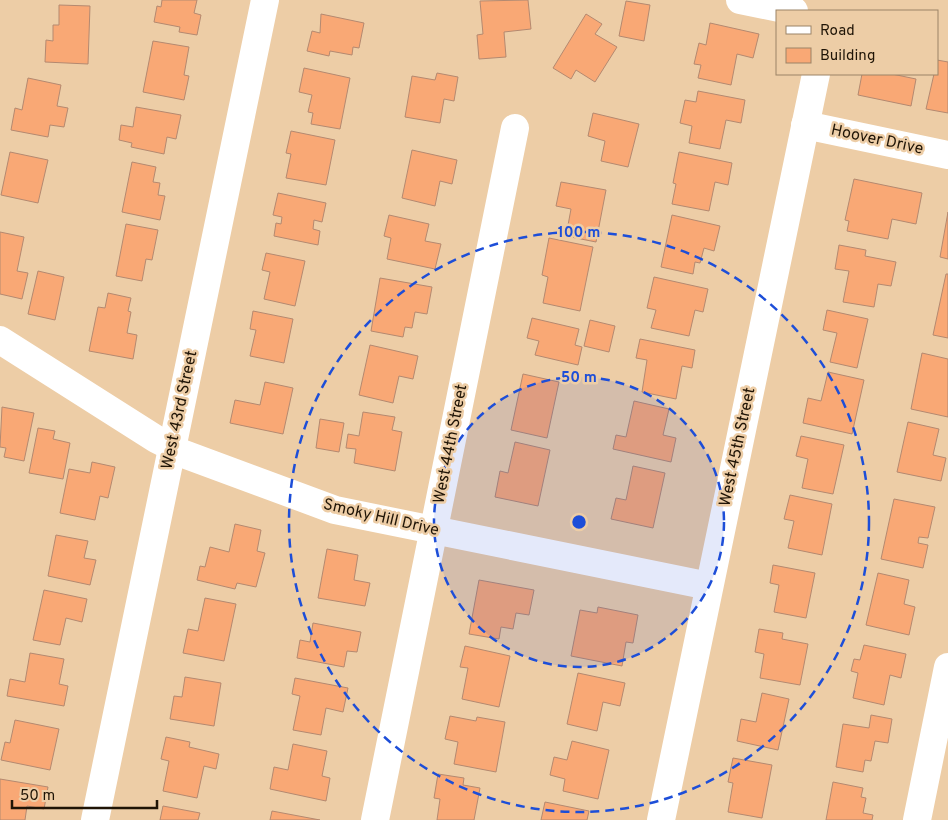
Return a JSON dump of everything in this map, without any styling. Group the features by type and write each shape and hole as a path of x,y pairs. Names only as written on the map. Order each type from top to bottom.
{"street":[{"name":"West 43rd Street","path":"95,820 265,0"},
{"path":"740,0 789,10"},
{"name":"West 45th Street","path":"660,820 816,75"},
{"name":"Hoover Drive","path":"805,125 948,155"},
{"name":"West 44th Street","path":"375,820 515,128"},
{"name":"Smoky Hill Drive","path":"0,340 156,439 172,447 173,450 335,510 709,586"},
{"path":"917,820 948,667"}],"building":[{"path":"162,0 197,0 194,13 201,15 197,35 179,32 180,27 154,22 157,6 161,7"},
{"path":"528,0 531,29 504,32 506,57 479,59 477,35 483,34 480,1"},
{"path":"626,1 650,5 644,41 619,36"},
{"path":"59,5 90,6 88,64 45,62 46,40 53,41 53,25 59,25"},
{"path":"321,14 364,23 359,48 353,47 352,55 330,51 329,56 307,51 312,31 320,33"},
{"path":"586,14 602,24 595,34 617,47 595,82 576,70 571,79 553,68"},
{"path":"710,23 759,34 753,58 737,54 731,85 698,78 701,65 694,64 699,43 706,45"},
{"path":"153,41 189,47 184,75 189,76 184,100 143,92"},
{"path":"938,60 948,62 948,113 926,109 934,75 938,75"},
{"path":"304,68 350,78 340,129 311,124 313,113 308,112 312,95 299,92"},
{"path":"437,73 458,77 454,101 444,99 440,123 405,117 412,76 435,80"},
{"path":"862,75 897,75 916,79 911,106 858,95"},
{"path":"28,78 61,85 57,106 68,108 64,127 50,125 48,137 11,130 15,108 22,110"},
{"path":"698,91 745,100 741,123 726,120 720,149 689,143 692,126 680,123 685,100 696,102"},
{"path":"136,107 181,115 176,139 167,137 164,154 131,147 132,143 119,140 121,125 133,127"},
{"path":"593,113 639,124 628,167 601,161 605,141 588,136"},
{"path":"291,131 335,140 326,185 286,178 291,154 286,153"},
{"path":"412,150 457,160 452,184 440,181 435,206 402,198"},
{"path":"10,152 48,160 38,203 1,195"},
{"path":"679,152 732,163 728,185 715,182 709,211 672,204 676,184 673,183"},
{"path":"132,162 156,167 153,182 160,183 158,195 165,196 160,220 122,212"},
{"path":"854,179 922,193 916,224 892,219 888,239 847,231 849,221 845,220"},
{"path":"561,182 606,190 596,242 566,236 571,209 556,206"},
{"path":"278,193 326,203 322,222 314,220 313,229 320,231 318,245 274,236 276,223 281,224 282,217 273,215"},
{"path":"948,212 948,259 940,257"},
{"path":"389,215 429,224 425,241 441,244 435,269 387,259 391,238 384,236"},
{"path":"672,215 720,226 714,251 704,248 700,263 695,262 693,274 661,267"},
{"path":"126,224 158,230 152,260 146,259 142,281 116,276"},
{"path":"0,232 24,237 17,271 28,273 22,299 0,294"},
{"path":"549,238 593,247 580,311 543,303 548,277 542,275"},
{"path":"839,245 866,250 865,256 896,262 891,286 878,284 874,307 843,302 849,271 835,269"},
{"path":"266,253 305,261 295,306 264,299 270,272 262,270"},
{"path":"38,271 64,277 55,320 28,314"},
{"path":"946,274 948,274 948,338 933,335"},
{"path":"654,277 708,289 703,312 695,310 689,336 651,328 656,310 647,308"},
{"path":"380,278 432,287 427,314 415,312 412,328 405,327 403,337 371,331"},
{"path":"108,293 131,298 128,311 131,312 127,333 137,335 133,359 89,351 98,307 105,308"},
{"path":"827,310 868,319 857,368 830,362 837,333 823,330"},
{"path":"253,311 293,319 284,363 250,356 256,330 250,329"},
{"path":"532,318 579,329 575,345 582,347 578,365 535,355 539,341 527,338"},
{"path":"590,320 615,326 609,352 584,346"},
{"path":"640,339 695,350 692,368 682,366 676,399 642,392 647,360 636,358"},
{"path":"370,345 418,356 413,379 399,376 393,403 359,395"},
{"path":"922,353 948,359 948,417 911,409"},
{"path":"828,372 864,380 852,434 803,423 808,398 821,401"},
{"path":"523,374 559,382 547,438 511,430"},
{"path":"265,382 293,388 283,434 230,423 235,400 260,405"},
{"path":"634,401 669,409 663,435 676,438 671,462 613,449 616,435 626,437"},
{"path":"2,407 34,413 24,461 4,457 6,448 0,447"},
{"path":"363,412 395,417 392,430 402,432 395,471 354,463 356,449 346,448 348,434 359,436"},
{"path":"320,419 344,423 339,452 316,448"},
{"path":"908,422 939,429 933,455 946,458 941,481 897,472"},
{"path":"38,428 55,431 53,439 70,443 63,479 29,473"},
{"path":"801,436 844,445 833,494 802,488 808,459 796,456"},
{"path":"515,442 550,450 538,506 495,497 500,471 508,473"},
{"path":"92,462 115,467 108,498 100,496 95,520 60,513 69,469 90,473"},
{"path":"633,466 665,473 653,528 611,519 616,498 626,500"},
{"path":"790,495 832,504 822,555 788,548 794,521 784,519"},
{"path":"894,499 935,507 928,538 919,537 918,543 928,545 923,568 881,559"},
{"path":"235,524 261,530 257,551 265,553 256,587 237,583 235,589 197,580 200,566 205,567 210,547 229,552"},
{"path":"56,535 88,541 84,558 96,560 90,585 48,576"},
{"path":"327,549 358,555 354,580 370,583 365,606 318,598"},
{"path":"773,565 815,573 806,618 774,612 779,585 770,583"},
{"path":"878,573 909,580 904,604 915,607 909,635 866,625"},
{"path":"479,580 534,590 529,615 516,613 513,629 501,627 499,639 469,634"},
{"path":"44,590 87,599 82,622 66,618 60,645 33,640"},
{"path":"205,598 236,604 224,661 183,653 188,629 198,631"},
{"path":"598,607 638,615 633,643 626,642 622,666 571,656 580,610 597,613"},
{"path":"313,623 361,632 357,652 347,651 344,667 297,658 300,640 310,642"},
{"path":"759,629 783,633 782,639 808,644 800,685 760,678 764,654 755,652"},
{"path":"864,645 906,654 901,678 890,675 884,705 853,698 858,673 851,671 854,659 860,660"},
{"path":"465,646 510,656 499,707 462,699 468,668 460,667"},
{"path":"30,653 64,659 59,684 68,686 64,706 7,696 10,679 25,682"},
{"path":"578,673 625,683 620,706 603,702 597,731 567,724"},
{"path":"185,677 221,683 214,726 170,719 174,696 182,697"},
{"path":"295,678 348,688 343,712 326,708 321,735 293,730 300,696 292,694"},
{"path":"762,693 789,699 778,750 737,741 741,719 756,722"},
{"path":"871,715 892,719 888,743 875,741 871,761 865,760 863,772 836,767 843,724 869,728"},
{"path":"450,716 476,721 477,717 505,722 496,772 454,764 458,742 445,739"},
{"path":"15,720 59,729 50,770 1,760 5,742 10,743"},
{"path":"166,737 190,742 189,747 219,754 216,769 204,766 197,798 163,791 169,761 161,759"},
{"path":"572,741 609,750 598,799 563,791 565,779 550,775 554,757 567,760"},
{"path":"293,744 327,751 322,776 330,778 326,801 270,789 274,767 288,770"},
{"path":"733,758 772,765 762,818 728,812 733,783 728,782"},
{"path":"438,774 464,778 463,785 480,788 474,820 437,820 440,799 434,798"},
{"path":"0,779 48,787 44,809 27,806 25,820 0,820"},
{"path":"833,782 863,788 861,797 866,798 863,813 873,815 872,820 826,820"},
{"path":"545,802 589,811 587,820 541,820"},
{"path":"163,806 200,813 198,820 160,820"},
{"path":"272,811 320,820 270,820"}]}
